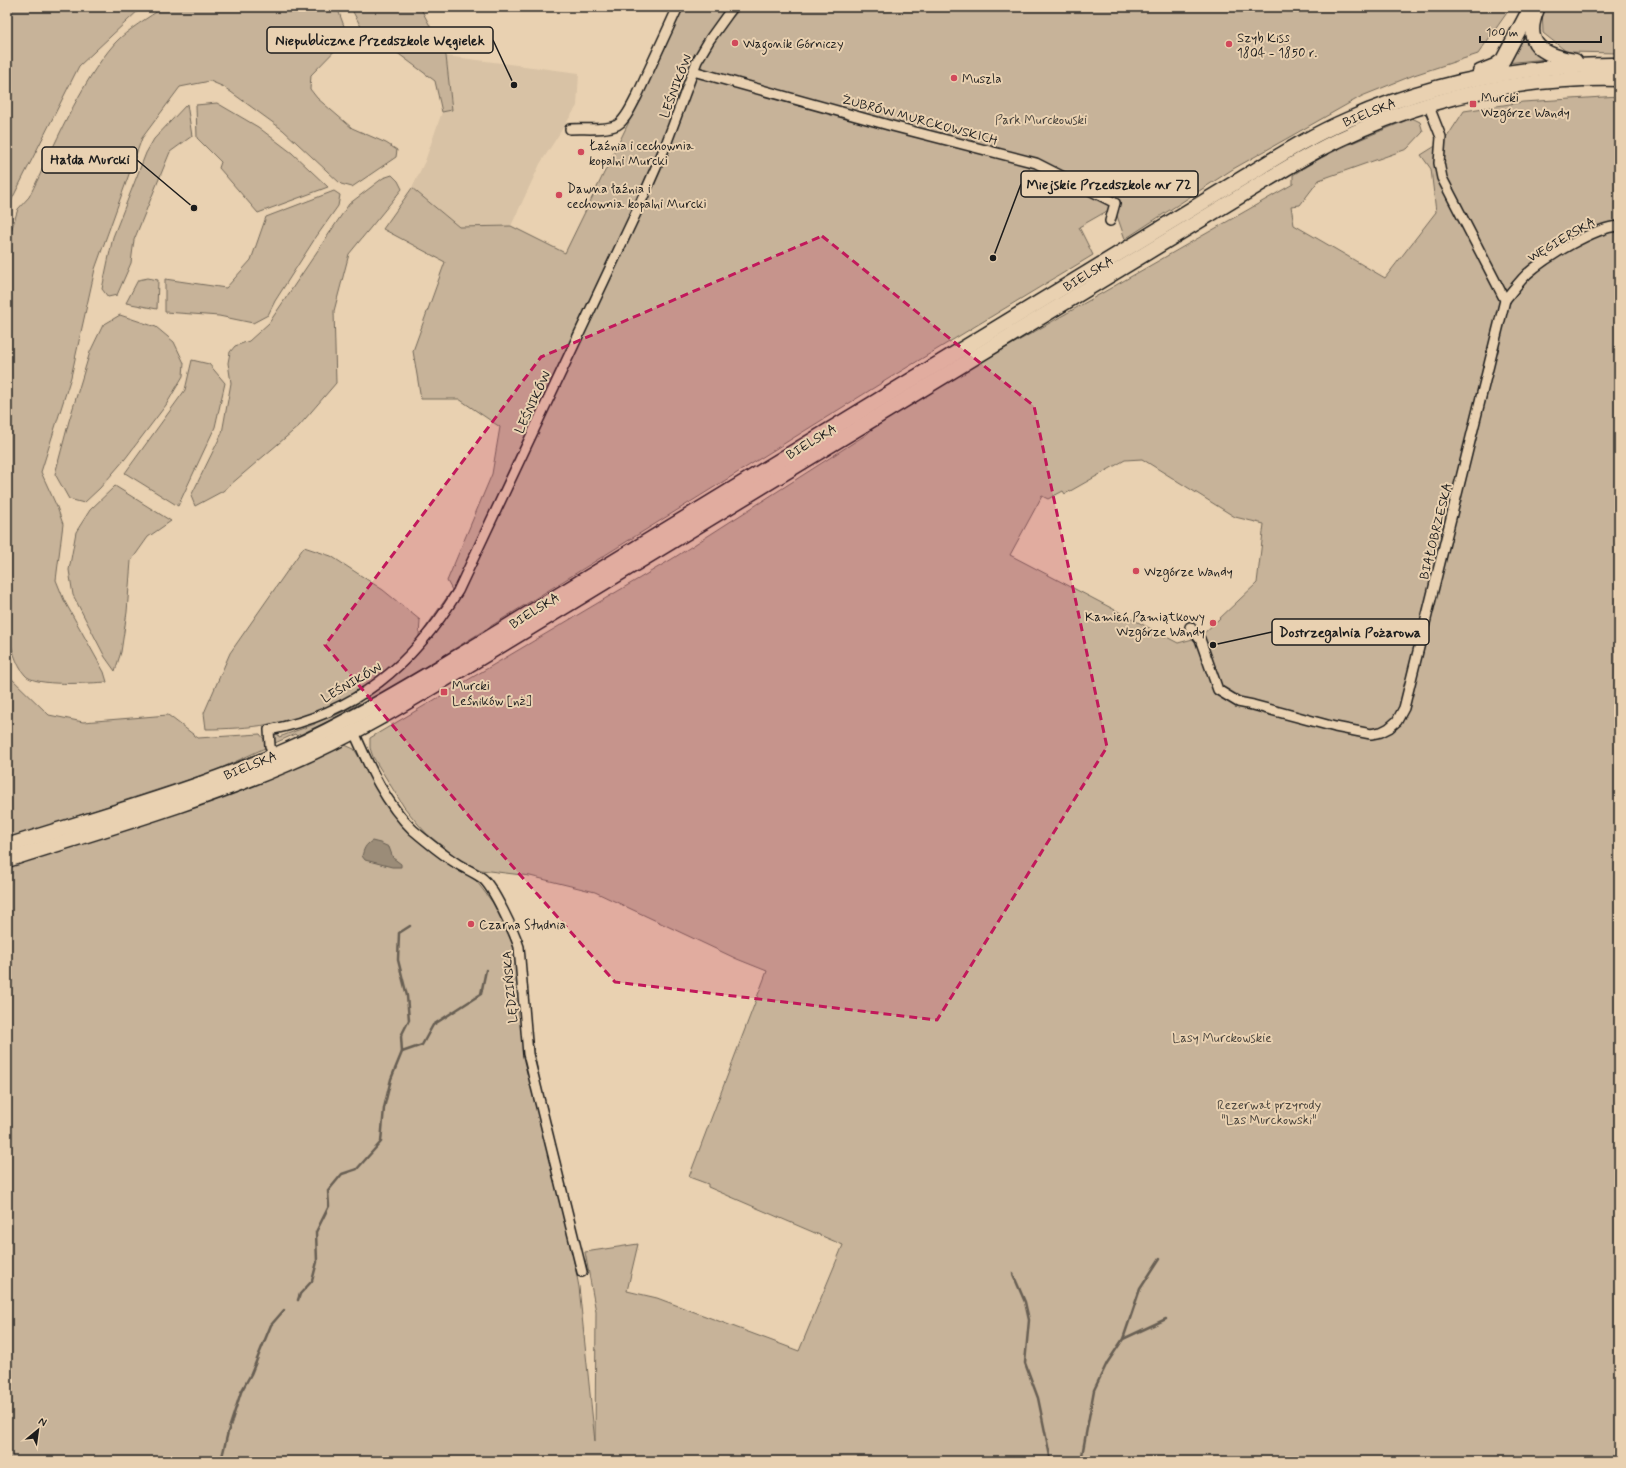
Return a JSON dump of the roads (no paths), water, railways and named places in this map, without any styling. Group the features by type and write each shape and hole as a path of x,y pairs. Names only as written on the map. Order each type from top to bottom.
{"main road":[{"path":"1453,83 1495,66 1503,60 1531,7"},
{"path":"1538,7 1532,22 1532,30 1533,38 1540,49 1552,56 1595,65"},
{"name":"BIELSKA","path":"7,846 158,799 218,778 273,756 330,729 412,684 1294,148 1347,120 1412,95 1453,83 1495,74 1595,65 1619,65"},
{"name":"BIELSKA","path":"7,860 224,790 287,764 354,732 463,668 1296,162 1372,124 1428,104 1465,94 1535,82 1619,79"}],"street":[{"path":"570,128 605,128 618,124 630,110 678,7"},
{"name":"LEŚNIKÓW","path":"273,756 270,746 269,730 302,722 330,711 382,682 422,644 458,591 636,213 665,147 693,71 710,39 734,7"},
{"name":"ŻUBRÓW MURCKOWSKICH","path":"693,71 892,126 1036,163 1116,203 1110,221"},
{"path":"1428,104 1441,137 1440,163 1442,178 1505,300"},
{"name":"WĘGIERSKA","path":"1505,300 1528,274 1540,264 1597,230 1619,226"},
{"name":"BIAŁOBRZESKA","path":"1190,627 1200,640 1218,690 1238,702 1335,727 1371,734 1381,732 1397,721 1404,708 1505,300"},
{"name":"LĘDZIŃSKA","path":"354,732 376,776 396,811 413,830 455,863 484,879 494,893 515,934 519,947 528,1054 582,1272"}],"waterway":[{"path":"298,1300 300,1294 312,1281 317,1262 316,1232 329,1206 328,1191 342,1174 357,1169 381,1142 384,1108 391,1079 402,1052 401,1036 409,1020 407,996 398,960 399,933 410,926"},
{"path":"402,1052 422,1045 433,1025 481,994 486,970"},
{"path":"1123,1339 1140,1289 1160,1258"},
{"path":"1013,1274 1025,1302 1029,1320 1025,1363 1038,1398 1051,1461"},
{"path":"221,1461 228,1432 241,1392 251,1374 271,1325 284,1310"},
{"path":"1081,1461 1094,1390 1107,1363 1123,1339 1166,1319"}],"place":[{"name":"Wagonik Górniczy","path":"735,43"},
{"name":"Szyb Kiss 1804 - 1850 r.","path":"1229,44"},
{"name":"Muszla","path":"954,78"},
{"name":"Niepubliczne Przedszkole Węgielek","path":"514,85"},
{"name":"Murcki Wzgórze Wandy","path":"1473,104"},
{"name":"Łaźnia i cechownia kopalni Murcki","path":"581,152"},
{"name":"Dawna łaźnia i cechownia kopalni Murcki","path":"559,195"},
{"name":"Hałda Murcki","path":"194,208"},
{"name":"Miejskie Przedszkole nr 72","path":"993,258"},
{"name":"Wzgórze Wandy","path":"1136,571"},
{"name":"Kamień Pamiątkowy Wzgórze Wandy","path":"1213,623"},
{"name":"Dostrzegalnia Pożarowa","path":"1213,645"},
{"name":"Murcki Leśników [nż]","path":"444,692"},
{"name":"Czarna Studnia","path":"471,924"}],"park label":[{"name":"Park Murckowski","path":"1041,119"},
{"name":"Lasy Murckowskie","path":"1222,1037"},
{"name":"Rezerwat przyrody \"Las Murckowski\"","path":"1269,1112"}]}
